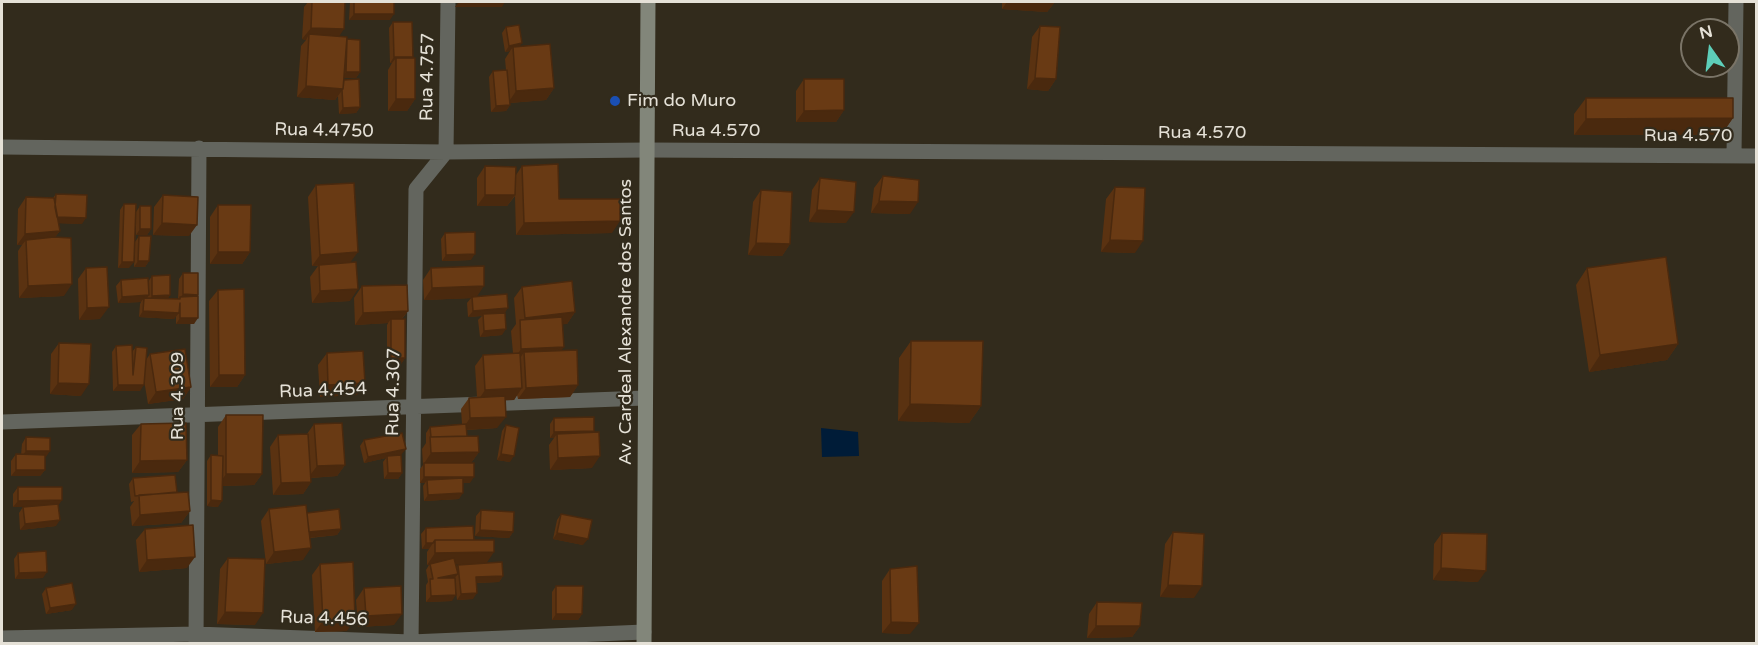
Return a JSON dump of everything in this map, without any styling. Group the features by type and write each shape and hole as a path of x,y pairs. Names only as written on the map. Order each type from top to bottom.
{"main road":[{"name":"Av. Cardeal Alexandre dos Santos","path":"644,638 648,2"}],"street":[{"name":"Rua 4.757","path":"446,152 448,2"},
{"path":"1734,155 1736,2"},
{"name":"Rua 4.4750","path":"2,147 446,152 647,150"},
{"name":"Rua 4.309","path":"196,639 199,148"},
{"name":"Rua 4.570","path":"647,150 1756,156"},
{"name":"Rua 4.307","path":"411,643 416,189 446,152"},
{"name":"Rua 4.454","path":"2,422 645,398"},
{"name":"Rua 4.456","path":"2,638 411,643 644,638"}],"water":[{"path":"821,428 858,432 859,456 822,457"}],"building":[{"path":"312,2 345,2 344,29 311,28"},
{"path":"354,2 394,2 394,14 354,14"},
{"path":"393,22 412,22 413,57 394,57"},
{"path":"519,25 522,43 509,46 506,27"},
{"path":"1040,26 1060,27 1056,79 1035,78"},
{"path":"309,34 347,37 343,89 306,86"},
{"path":"347,39 360,40 360,72 346,72"},
{"path":"550,44 554,88 516,91 513,47"},
{"path":"396,58 415,58 415,99 396,99"},
{"path":"507,70 510,105 496,106 493,71"},
{"path":"359,79 360,107 343,108 344,80"},
{"path":"804,79 844,79 844,110 804,111"},
{"path":"1586,98 1733,98 1733,118 1586,119"},
{"path":"558,164 559,199 620,199 620,221 524,223 522,166"},
{"path":"485,166 516,167 515,195 485,195"},
{"path":"883,176 919,180 918,202 879,201"},
{"path":"820,178 856,182 854,212 817,210"},
{"path":"354,183 358,252 320,255 316,185"},
{"path":"1115,187 1145,188 1143,241 1110,240"},
{"path":"761,190 792,192 790,244 756,243"},
{"path":"56,194 87,195 86,218 57,217"},
{"path":"163,195 198,197 197,225 162,223"},
{"path":"26,197 54,198 60,231 25,234"},
{"path":"124,204 136,204 134,262 122,262"},
{"path":"218,205 251,205 250,252 218,252"},
{"path":"140,206 151,206 151,229 140,229"},
{"path":"475,232 475,254 446,255 445,233"},
{"path":"139,236 151,236 149,261 138,261"},
{"path":"71,238 72,284 28,286 26,240"},
{"path":"1666,257 1678,344 1600,355 1587,268"},
{"path":"356,262 358,289 320,291 319,265"},
{"path":"484,266 484,286 432,288 431,268"},
{"path":"107,267 109,307 87,308 86,268"},
{"path":"183,273 198,273 198,295 183,294"},
{"path":"170,275 170,295 152,296 152,276"},
{"path":"148,278 149,295 122,297 121,280"},
{"path":"572,281 575,312 525,318 522,287"},
{"path":"407,285 408,311 363,313 362,286"},
{"path":"244,289 245,375 219,375 218,290"},
{"path":"507,294 508,308 473,311 472,297"},
{"path":"198,296 198,318 180,318 180,303 179,313 143,311 144,298 180,299 180,297"},
{"path":"505,313 506,329 484,331 483,314"},
{"path":"562,317 564,347 521,349 520,320"},
{"path":"391,319 405,319 405,358 391,358"},
{"path":"911,341 983,341 981,406 910,404"},
{"path":"59,343 91,344 89,384 58,383"},
{"path":"132,345 133,375 136,347 147,348 144,385 118,385 116,346"},
{"path":"185,349 191,387 156,392 150,354"},
{"path":"577,350 578,385 526,388 524,352"},
{"path":"363,351 365,383 328,385 327,353"},
{"path":"520,353 522,388 485,390 483,355"},
{"path":"505,396 506,417 470,418 469,398"},
{"path":"226,415 263,415 262,474 226,474"},
{"path":"594,417 594,431 554,432 554,418"},
{"path":"186,423 187,460 140,461 141,424"},
{"path":"342,423 345,465 317,466 314,424"},
{"path":"466,424 467,436 431,437 430,427"},
{"path":"506,425 519,428 514,456 501,454"},
{"path":"599,432 600,456 558,458 557,434"},
{"path":"402,433 406,449 368,457 364,440"},
{"path":"308,434 311,482 281,483 278,435"},
{"path":"478,436 479,452 431,453 430,437"},
{"path":"26,437 50,438 50,451 26,451"},
{"path":"16,454 45,455 45,470 16,470"},
{"path":"211,455 223,456 222,501 211,500"},
{"path":"401,455 402,473 388,473 387,456"},
{"path":"424,463 474,463 474,477 424,477"},
{"path":"175,475 177,492 135,496 133,478"},
{"path":"463,478 463,493 428,495 427,480"},
{"path":"18,487 62,487 62,500 18,501"},
{"path":"188,492 190,511 140,515 139,495"},
{"path":"58,504 60,520 25,524 23,507"},
{"path":"306,505 311,548 274,552 269,509"},
{"path":"339,509 341,529 309,532 307,513"},
{"path":"481,510 514,512 513,532 480,530"},
{"path":"561,514 592,520 588,539 557,533"},
{"path":"193,525 195,557 147,560 145,529"},
{"path":"473,526 474,540 435,540 433,543 426,543 426,528"},
{"path":"1173,532 1204,534 1202,586 1168,585"},
{"path":"1442,533 1487,534 1486,571 1441,568"},
{"path":"435,540 494,540 494,552 435,553"},
{"path":"46,551 47,572 19,573 18,553"},
{"path":"228,558 265,559 263,613 225,612"},
{"path":"454,558 458,574 438,578 455,578 456,595 431,596 430,579 433,579 430,564"},
{"path":"353,562 355,619 323,621 320,564"},
{"path":"502,562 503,576 476,577 477,593 461,594 458,565"},
{"path":"917,566 919,623 891,622 890,569"},
{"path":"72,583 76,604 50,608 46,588"},
{"path":"401,586 402,614 366,616 364,588"},
{"path":"556,586 583,586 582,614 556,614"},
{"path":"1097,602 1142,603 1140,626 1096,626"}],"place":[{"name":"Fim do Muro","path":"615,101"}]}
